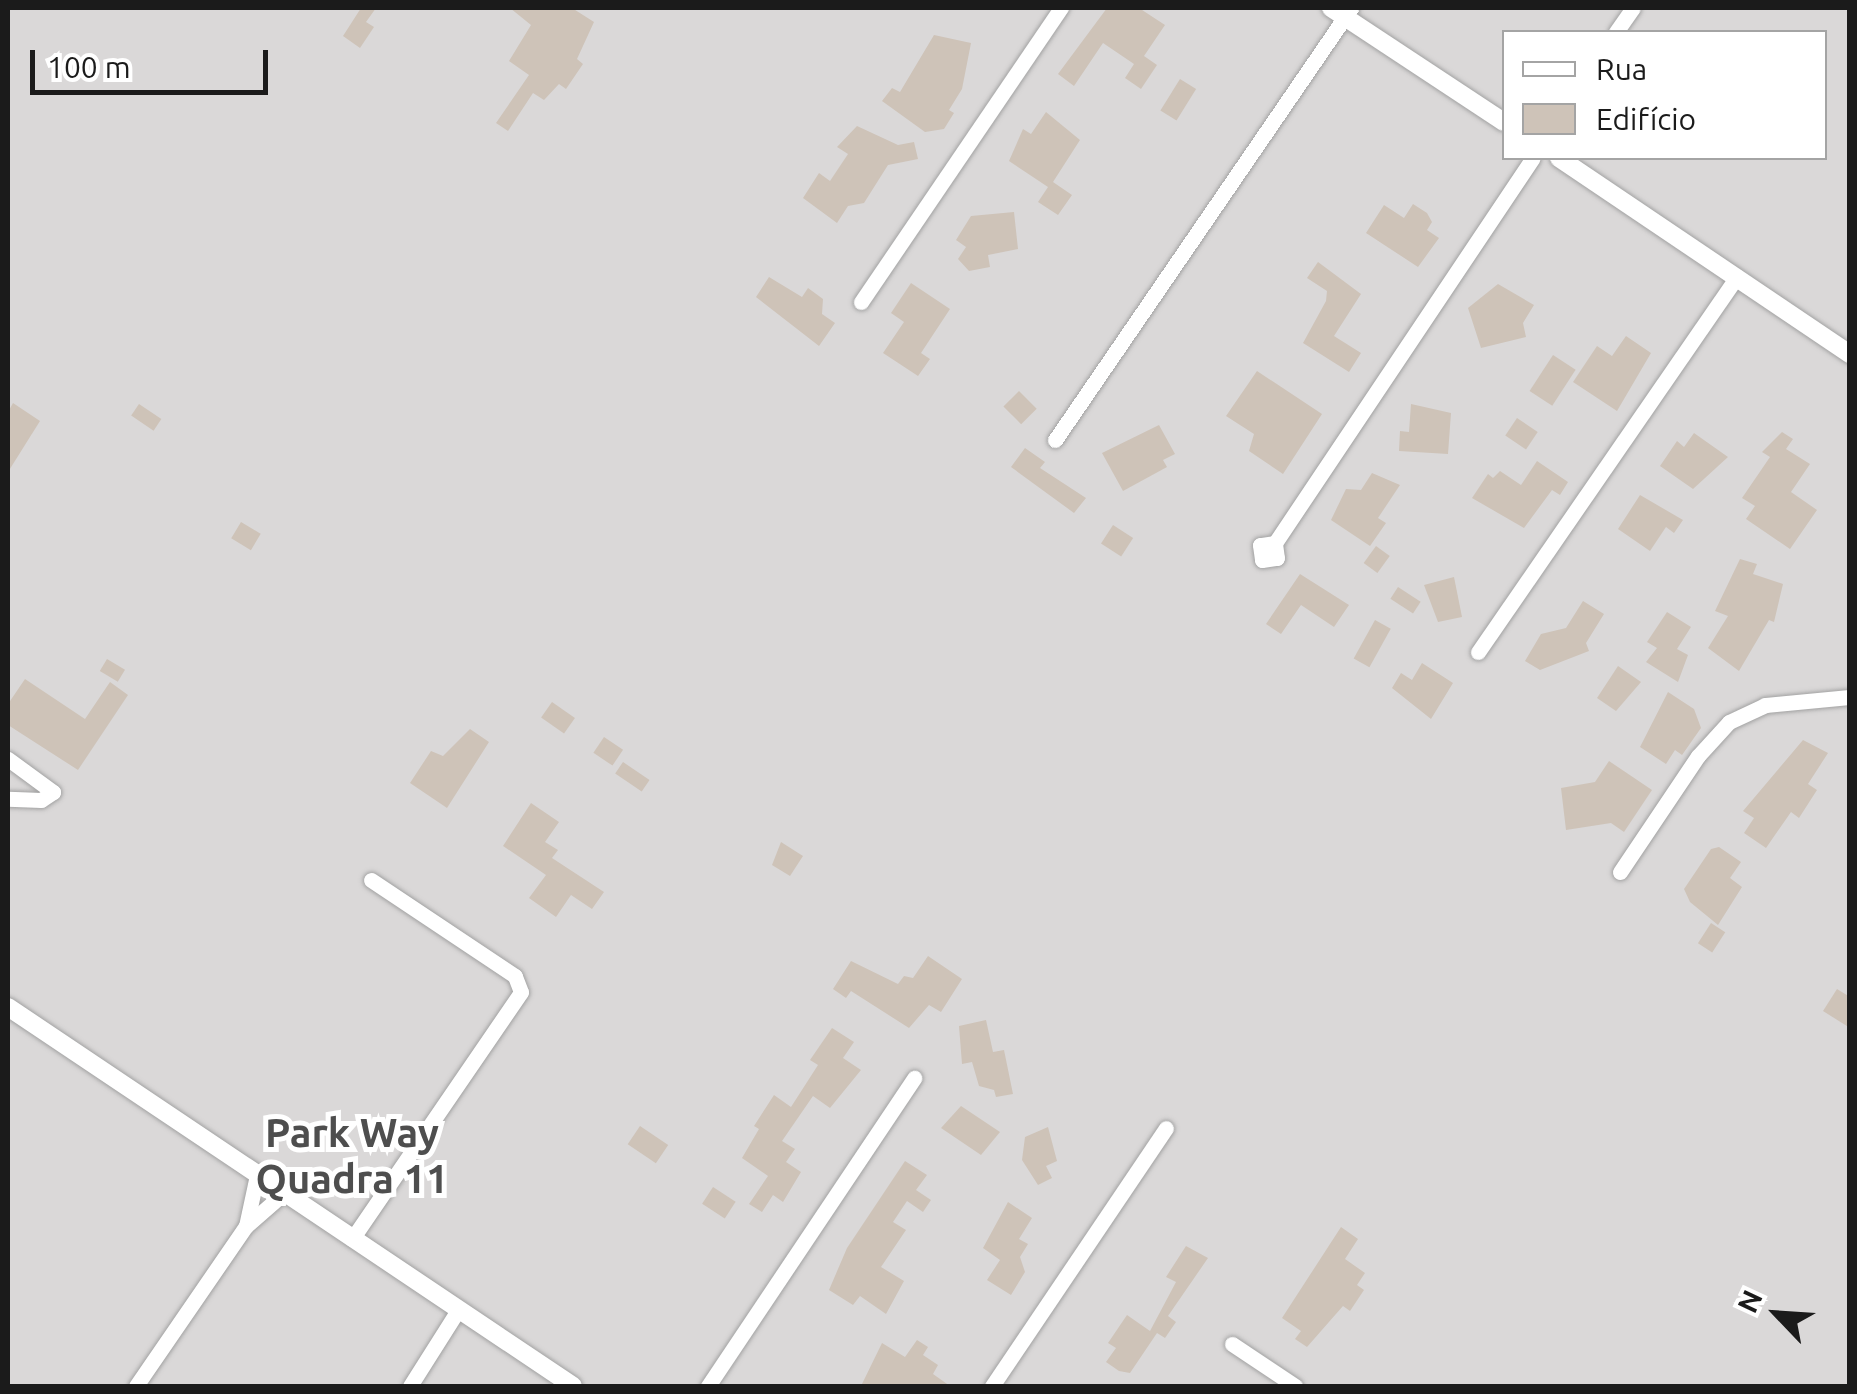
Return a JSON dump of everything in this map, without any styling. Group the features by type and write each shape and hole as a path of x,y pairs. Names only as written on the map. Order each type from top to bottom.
{"street":[{"path":"860,302 1060,8"},
{"path":"1617,30 1632,8"},
{"path":"1055,440 1343,11 1502,121"},
{"path":"1275,543 1533,160"},
{"path":"1562,160 1850,354"},
{"path":"1478,652 1737,278"},
{"path":"1620,872 1698,756 1729,722 1765,705 1850,697"},
{"path":"8,759 53,792 41,800 8,799"},
{"path":"352,1239 521,992 515,976 371,880"},
{"path":"8,1007 573,1386"},
{"path":"708,1386 914,1078"},
{"path":"992,1386 1166,1128"},
{"path":"246,1226 257,1175"},
{"path":"136,1386 246,1226 284,1193"},
{"path":"410,1386 458,1310"},
{"path":"1232,1344 1296,1386"}],"shaded area":[{"path":"8,8 1849,8 1849,1386 8,1386"}],"building":[{"path":"361,8 376,8 366,22 374,27 360,48 343,36"},
{"path":"510,8 572,8 594,22 577,59 583,64 566,89 559,84 544,100 533,93 508,131 496,123 529,75 509,61 531,25"},
{"path":"1107,8 1139,8 1165,25 1144,56 1157,65 1141,89 1125,78 1134,64 1103,43 1074,86 1058,74"},
{"path":"934,35 971,43 962,89 949,110 954,113 944,129 925,132 882,101 892,88 900,92"},
{"path":"1180,79 1196,89 1177,120 1160,110"},
{"path":"1046,112 1080,140 1053,182 1072,195 1058,215 1038,202 1048,187 1009,161 1023,129 1031,134"},
{"path":"857,126 898,145 914,142 918,159 888,165 864,203 848,206 837,223 803,198 819,173 830,181 848,154 837,147"},
{"path":"1413,204 1427,213 1432,222 1427,230 1439,238 1418,267 1366,233 1384,205 1404,218"},
{"path":"1014,212 1018,249 988,255 990,267 969,271 958,259 966,247 956,240 971,216"},
{"path":"1318,262 1361,294 1334,336 1361,353 1349,372 1303,343 1326,301 1327,291 1307,278"},
{"path":"769,277 802,297 808,288 823,299 822,314 835,323 819,346 756,297"},
{"path":"911,283 950,309 921,353 930,359 918,376 883,353 904,322 891,313"},
{"path":"1498,284 1534,305 1523,323 1526,337 1481,348 1468,308"},
{"path":"1626,336 1651,353 1617,411 1573,382 1597,346 1612,356"},
{"path":"1553,355 1576,370 1552,406 1530,391"},
{"path":"1257,371 1322,414 1283,474 1249,451 1254,434 1226,416"},
{"path":"1019,391 1037,409 1021,424 1003,407"},
{"path":"13,403 40,421 8,472 8,412"},
{"path":"139,404 161,419 154,431 131,416"},
{"path":"1411,404 1451,413 1448,454 1399,451 1400,431 1409,432"},
{"path":"1517,418 1538,432 1526,449 1505,435"},
{"path":"1159,425 1175,454 1163,460 1167,467 1123,491 1102,453"},
{"path":"1782,432 1793,439 1786,449 1810,464 1791,492 1817,510 1790,549 1746,519 1755,506 1742,498 1770,457 1762,452"},
{"path":"1694,433 1728,457 1693,489 1660,466 1677,441 1684,447"},
{"path":"1025,448 1045,462 1040,468 1086,498 1074,513 1011,467"},
{"path":"1537,461 1568,482 1560,495 1552,490 1524,528 1472,498 1488,474 1493,478 1500,471 1521,485"},
{"path":"1372,473 1400,485 1378,518 1386,523 1370,546 1331,520 1346,489 1361,490"},
{"path":"1640,495 1683,520 1674,533 1666,527 1650,551 1618,529"},
{"path":"241,522 261,534 251,550 231,538"},
{"path":"1113,525 1133,538 1121,557 1101,543"},
{"path":"1376,546 1390,556 1377,573 1364,563"},
{"path":"1740,559 1757,564 1753,574 1783,584 1774,622 1769,620 1739,671 1708,648 1728,616 1715,611"},
{"path":"1300,574 1349,605 1334,627 1301,605 1281,634 1266,624"},
{"path":"1454,577 1462,617 1438,622 1424,585"},
{"path":"1398,587 1421,602 1413,613 1390,599"},
{"path":"1583,601 1604,614 1586,643 1589,651 1540,670 1525,661 1541,634 1566,628"},
{"path":"1667,612 1691,627 1677,649 1688,655 1678,682 1646,662 1657,648 1647,642"},
{"path":"1375,620 1391,629 1369,667 1354,658"},
{"path":"107,659 125,670 118,682 100,671"},
{"path":"1422,663 1453,683 1431,719 1392,688 1401,673 1412,680"},
{"path":"1618,666 1641,682 1616,711 1597,698"},
{"path":"25,679 85,719 110,682 128,695 78,770 8,725 8,704"},
{"path":"1668,692 1694,709 1701,728 1682,755 1675,750 1666,764 1640,747"},
{"path":"552,702 575,718 564,734 541,718"},
{"path":"470,729 489,742 447,808 410,783 431,751 443,756"},
{"path":"604,737 623,750 612,766 593,753"},
{"path":"1803,740 1828,753 1808,784 1817,790 1799,818 1791,812 1766,848 1744,833 1754,818 1743,811"},
{"path":"1609,761 1652,790 1624,832 1611,823 1566,830 1561,788 1595,782"},
{"path":"623,762 650,780 642,792 615,774"},
{"path":"531,803 559,822 545,842 558,850 552,858 604,892 592,909 571,895 556,917 529,898 546,875 503,846"},
{"path":"781,842 803,856 790,876 772,865"},
{"path":"1719,847 1741,862 1730,878 1742,887 1718,925 1690,902 1684,889 1711,849"},
{"path":"1711,923 1725,932 1712,952 1698,943"},
{"path":"928,956 962,979 941,1012 929,1005 909,1028 851,991 846,998 833,989 851,961 898,984 904,976 913,978"},
{"path":"1837,989 1850,997 1850,1028 1823,1011"},
{"path":"986,1020 993,1052 1004,1050 1013,1094 996,1097 994,1090 979,1086 972,1062 962,1064 959,1026"},
{"path":"832,1028 854,1042 843,1058 861,1070 830,1108 813,1096 782,1141 795,1149 786,1162 801,1172 783,1202 773,1195 762,1212 749,1204 768,1176 742,1158 759,1129 754,1126 774,1095 791,1107 818,1065 810,1060"},
{"path":"961,1106 1000,1132 981,1155 941,1128"},
{"path":"640,1126 668,1145 656,1163 628,1144"},
{"path":"1048,1127 1057,1161 1046,1166 1052,1178 1038,1185 1022,1160 1025,1137"},
{"path":"905,1161 927,1175 916,1190 931,1200 923,1212 907,1201 893,1222 906,1230 881,1267 904,1281 886,1314 860,1296 853,1305 829,1290 847,1248"},
{"path":"713,1187 736,1202 725,1218 702,1204"},
{"path":"1008,1202 1032,1218 1019,1239 1028,1244 1020,1257 1025,1272 1011,1295 987,1280 1000,1260 983,1248"},
{"path":"1341,1227 1358,1239 1345,1259 1365,1273 1357,1285 1364,1290 1350,1311 1343,1306 1307,1347 1295,1339 1301,1331 1282,1318"},
{"path":"1186,1246 1208,1258 1168,1316 1176,1322 1165,1338 1157,1333 1130,1373 1119,1371 1106,1362 1116,1348 1108,1343 1127,1315 1150,1331 1176,1282 1166,1277"},
{"path":"917,1340 928,1347 923,1355 938,1365 933,1374 950,1386 861,1386 882,1343 905,1357"}],"district":[{"name":"Park Way Quadra 11","path":"352,1156"}]}
